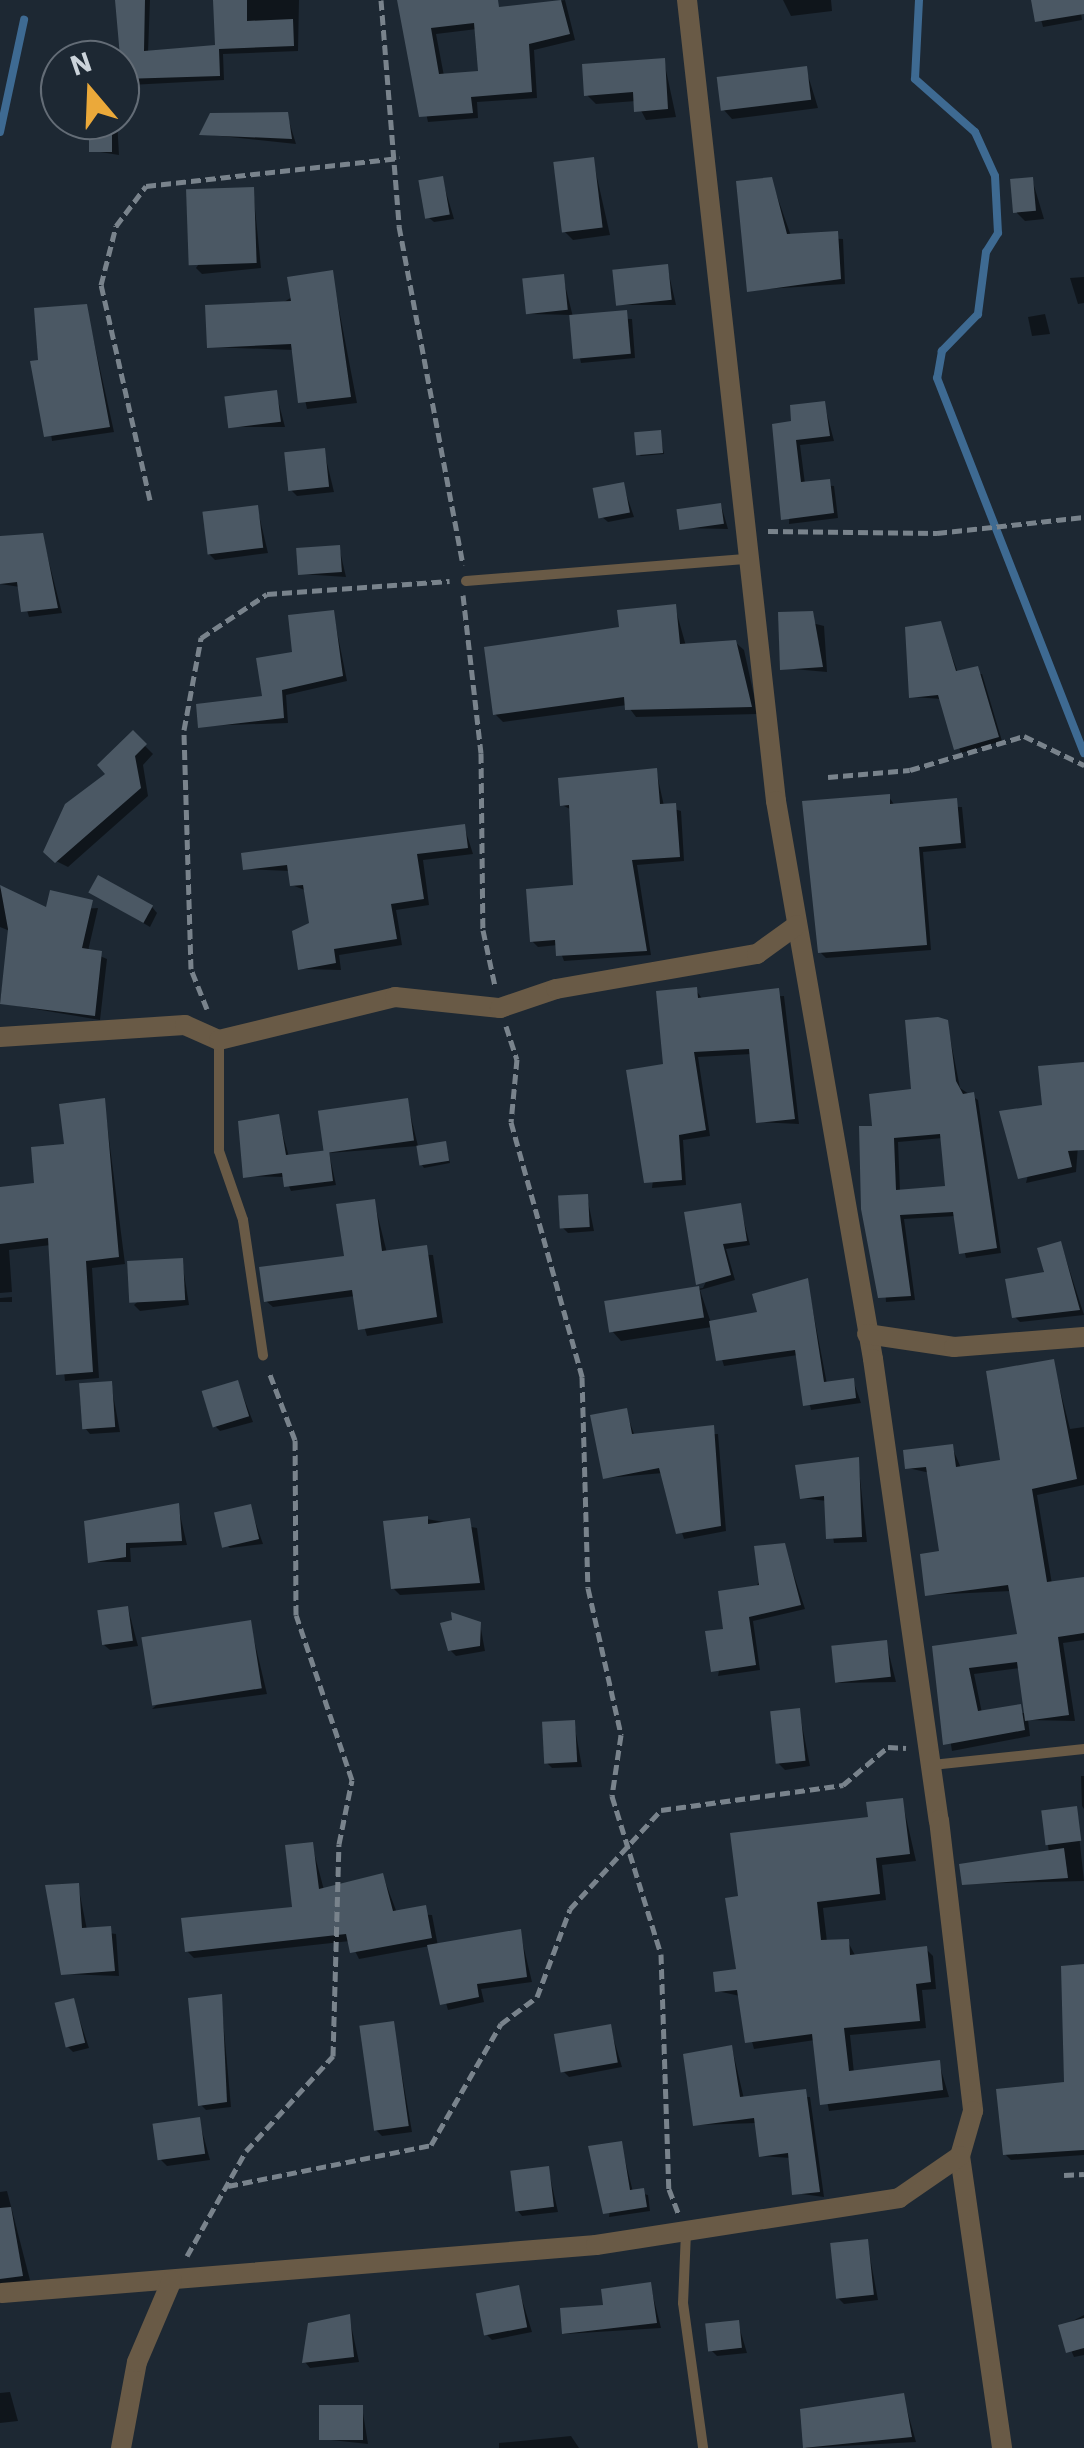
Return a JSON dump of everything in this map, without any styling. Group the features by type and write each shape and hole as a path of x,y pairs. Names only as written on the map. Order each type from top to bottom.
{"street":[{"path":"687,0 711,151 748,559 796,925 867,1334 928,1757 973,2112 960,2156 1002,2448"},
{"path":"0,1037 185,1025 219,1040 395,997 500,1008 556,989 757,954 796,925"},
{"path":"867,1334 954,1347 1084,1337"},
{"path":"2,2293 686,2232 899,2198 960,2156"},
{"path":"120,2448 137,2362 172,2280"}],"lane":[{"path":"466,581 748,559"},
{"path":"219,1040 219,1151 242,1220 263,1356"},
{"path":"928,1757 1084,1749"},
{"path":"686,2232 682,2303 703,2448"}],"path":[{"path":"381,0 400,158 399,226 466,581 483,930 516,1059 510,1122 582,1377 588,1588 621,1735 612,1796 631,1842 661,1954 668,2189 686,2232"},
{"path":"150,500 101,285 116,226 146,186 400,158"},
{"path":"746,532 937,533 1084,517"},
{"path":"219,1040 191,968 184,730 200,638 267,594 466,581"},
{"path":"828,778 910,770 1024,736 1084,764"},
{"path":"172,2280 246,2151 333,2056 339,1844 352,1780 296,1615 295,1440 263,1356"},
{"path":"228,2186 432,2144 501,2024 537,1997 570,1909 661,1810 843,1785 888,1747 928,1757"},
{"path":"1064,2176 1084,2174"}],"building":[{"path":"115,0 145,0 144,51 215,45 213,0 247,0 247,21 293,19 294,46 219,49 220,76 140,78 140,40 119,40"},
{"path":"397,0 498,0 499,7 561,0 570,34 529,44 532,92 471,97 473,113 419,117","holes":["474,23 478,71 439,74 431,28"]},
{"path":"1031,0 1084,0 1084,14 1035,22"},
{"path":"665,58 668,109 634,112 633,92 584,96 582,64"},
{"path":"807,66 811,100 721,111 717,77"},
{"path":"288,112 292,139 199,135 210,113"},
{"path":"89,140 112,140 112,152 89,152"},
{"path":"594,157 603,227 562,232 553,162"},
{"path":"443,176 450,214 425,219 418,180"},
{"path":"772,177 787,234 838,231 841,279 747,292 736,181"},
{"path":"1033,177 1036,211 1013,213 1010,179"},
{"path":"254,187 257,263 189,265 186,189"},
{"path":"668,264 672,300 616,306 612,270"},
{"path":"333,270 351,397 298,403 291,344 207,348 205,305 291,301 287,277"},
{"path":"564,274 568,310 526,314 522,278"},
{"path":"87,304 110,427 44,437 30,361 38,360 34,308"},
{"path":"627,310 631,354 573,359 569,315"},
{"path":"277,390 281,422 228,428 224,396"},
{"path":"825,401 830,436 796,440 801,482 830,479 834,513 781,520 772,424 791,421 790,405"},
{"path":"661,430 663,453 636,455 634,432"},
{"path":"325,448 329,487 288,491 284,452"},
{"path":"624,482 630,512 599,519 593,488"},
{"path":"721,503 724,524 679,530 676,509"},
{"path":"258,505 263,548 208,555 202,512"},
{"path":"43,533 58,608 21,612 17,582 0,584 0,536"},
{"path":"340,545 342,572 298,575 296,548"},
{"path":"676,604 680,644 736,640 752,707 625,710 624,697 493,715 484,647 619,627 617,610"},
{"path":"334,610 343,676 282,690 284,718 198,728 196,704 262,696 256,658 292,652 288,615"},
{"path":"813,611 823,667 780,670 778,612"},
{"path":"941,621 956,671 978,666 999,737 954,750 938,695 909,698 905,627"},
{"path":"133,730 147,744 135,756 141,788 55,863 43,852 65,804 105,774 97,765"},
{"path":"657,768 660,804 676,803 680,857 632,860 647,951 556,956 555,940 530,942 526,889 573,885 569,805 560,806 558,778"},
{"path":"890,794 890,804 957,798 961,843 919,847 927,945 818,953 802,801"},
{"path":"465,824 468,848 417,854 424,899 391,904 397,939 334,949 336,963 298,970 292,931 309,923 303,885 290,886 287,865 243,870 241,853"},
{"path":"98,875 153,906 143,923 88,892"},
{"path":"0,885 46,907 50,890 93,900 82,948 102,951 95,1016 0,1004 8,929"},
{"path":"697,987 698,998 779,988 795,1119 756,1123 749,1049 694,1052 706,1130 679,1135 682,1180 644,1183 626,1070 663,1064 656,991"},
{"path":"905,1020 948,1020 956,1081 963,1094 974,1092 997,1248 959,1254 953,1212 900,1215 911,1296 878,1298 861,1209 859,1126 872,1126 869,1094 911,1089","holes":["940,1134 945,1186 896,1190 894,1138"]},
{"path":"1084,1062 1084,1150 1068,1151 1072,1167 1018,1179 999,1111 1042,1105 1038,1066"},
{"path":"105,1098 119,1257 86,1261 93,1372 56,1375 48,1238 0,1244 0,1187 34,1183 31,1147 64,1144 59,1104"},
{"path":"408,1098 414,1141 324,1153 318,1111"},
{"path":"279,1114 286,1155 329,1150 333,1181 284,1187 282,1173 243,1178 238,1121"},
{"path":"446,1141 449,1161 419,1165 416,1146"},
{"path":"588,1194 590,1227 560,1229 558,1196"},
{"path":"375,1199 382,1251 427,1245 437,1317 358,1330 352,1290 264,1302 259,1267 344,1256 336,1204"},
{"path":"741,1203 747,1241 723,1244 731,1275 696,1285 684,1212"},
{"path":"1061,1241 1080,1310 1012,1318 1005,1279 1044,1272 1037,1248"},
{"path":"183,1258 185,1300 129,1303 127,1261"},
{"path":"808,1278 824,1382 854,1378 856,1398 803,1406 795,1350 716,1361 709,1321 757,1312 752,1294"},
{"path":"699,1286 704,1318 609,1333 604,1301"},
{"path":"1054,1359 1077,1479 1032,1489 1047,1582 1084,1577 1084,1633 1058,1637 1069,1715 1025,1721 1017,1662 969,1668 978,1711 1021,1704 1025,1730 943,1745 932,1646 1017,1634 1008,1585 925,1596 920,1554 939,1551 926,1467 905,1469 903,1450 953,1444 956,1467 1000,1460 986,1371"},
{"path":"238,1380 249,1416 213,1427 202,1391"},
{"path":"112,1381 115,1427 82,1429 79,1383"},
{"path":"627,1408 632,1434 714,1425 721,1526 676,1534 659,1468 603,1479 590,1415"},
{"path":"859,1457 862,1537 826,1539 824,1496 800,1499 795,1465"},
{"path":"179,1503 182,1541 126,1543 126,1557 88,1563 84,1521"},
{"path":"251,1504 259,1539 222,1548 214,1513"},
{"path":"428,1516 428,1524 470,1518 480,1583 391,1589 383,1521"},
{"path":"785,1543 801,1605 749,1617 756,1665 711,1672 705,1631 723,1629 718,1591 759,1585 754,1546"},
{"path":"128,1606 133,1641 102,1645 97,1610"},
{"path":"451,1612 481,1622 480,1646 448,1651 440,1623 452,1620"},
{"path":"251,1620 262,1688 152,1706 141,1637"},
{"path":"887,1640 891,1677 835,1683 831,1646"},
{"path":"800,1708 806,1761 776,1764 770,1711"},
{"path":"575,1720 577,1762 544,1764 542,1722"},
{"path":"903,1798 910,1854 876,1858 880,1894 817,1902 821,1940 849,1939 850,1955 927,1946 931,1982 916,1984 920,2021 844,2028 849,2071 940,2060 943,2090 820,2105 812,2034 745,2043 737,1990 715,1992 713,1972 736,1969 725,1898 738,1896 730,1833 868,1817 866,1802"},
{"path":"1077,1806 1081,1841 1046,1845 1041,1810"},
{"path":"313,1842 319,1889 383,1873 393,1911 426,1905 432,1938 350,1953 346,1934 185,1952 181,1918 292,1907 285,1845"},
{"path":"1064,1848 1068,1878 962,1885 959,1864"},
{"path":"79,1883 82,1928 111,1926 115,1971 61,1975 45,1885"},
{"path":"521,1929 527,1977 477,1984 479,1997 440,2005 427,1945"},
{"path":"1084,1964 1084,2150 1003,2155 996,2089 1064,2082 1061,1966"},
{"path":"222,1994 227,2102 198,2106 188,1998"},
{"path":"74,1998 85,2043 66,2047 55,2003"},
{"path":"394,2021 409,2126 374,2131 359,2026"},
{"path":"611,2024 618,2062 561,2072 554,2034"},
{"path":"732,2045 740,2097 806,2089 820,2192 792,2195 788,2153 759,2157 754,2118 693,2126 683,2054"},
{"path":"200,2117 205,2154 158,2160 152,2124"},
{"path":"622,2141 630,2190 644,2188 647,2207 603,2214 588,2146"},
{"path":"549,2166 554,2207 515,2211 510,2171"},
{"path":"11,2207 23,2276 0,2279 0,2208"},
{"path":"868,2239 874,2295 836,2299 830,2243"},
{"path":"651,2282 657,2323 562,2334 560,2308 603,2305 601,2289"},
{"path":"519,2285 527,2327 484,2336 476,2293"},
{"path":"350,2314 354,2357 302,2363 308,2323"},
{"path":"1084,2318 1084,2348 1066,2353 1058,2325"},
{"path":"739,2320 742,2348 708,2351 705,2324"},
{"path":"904,2393 912,2437 803,2448 800,2409"},
{"path":"319,2405 363,2405 363,2440 319,2440"}],"waterway":[{"path":"919,0 915,79 975,132 995,176 998,233 986,252 978,314 942,351 937,378 1084,753"},
{"path":"0,132 24,20"}]}
